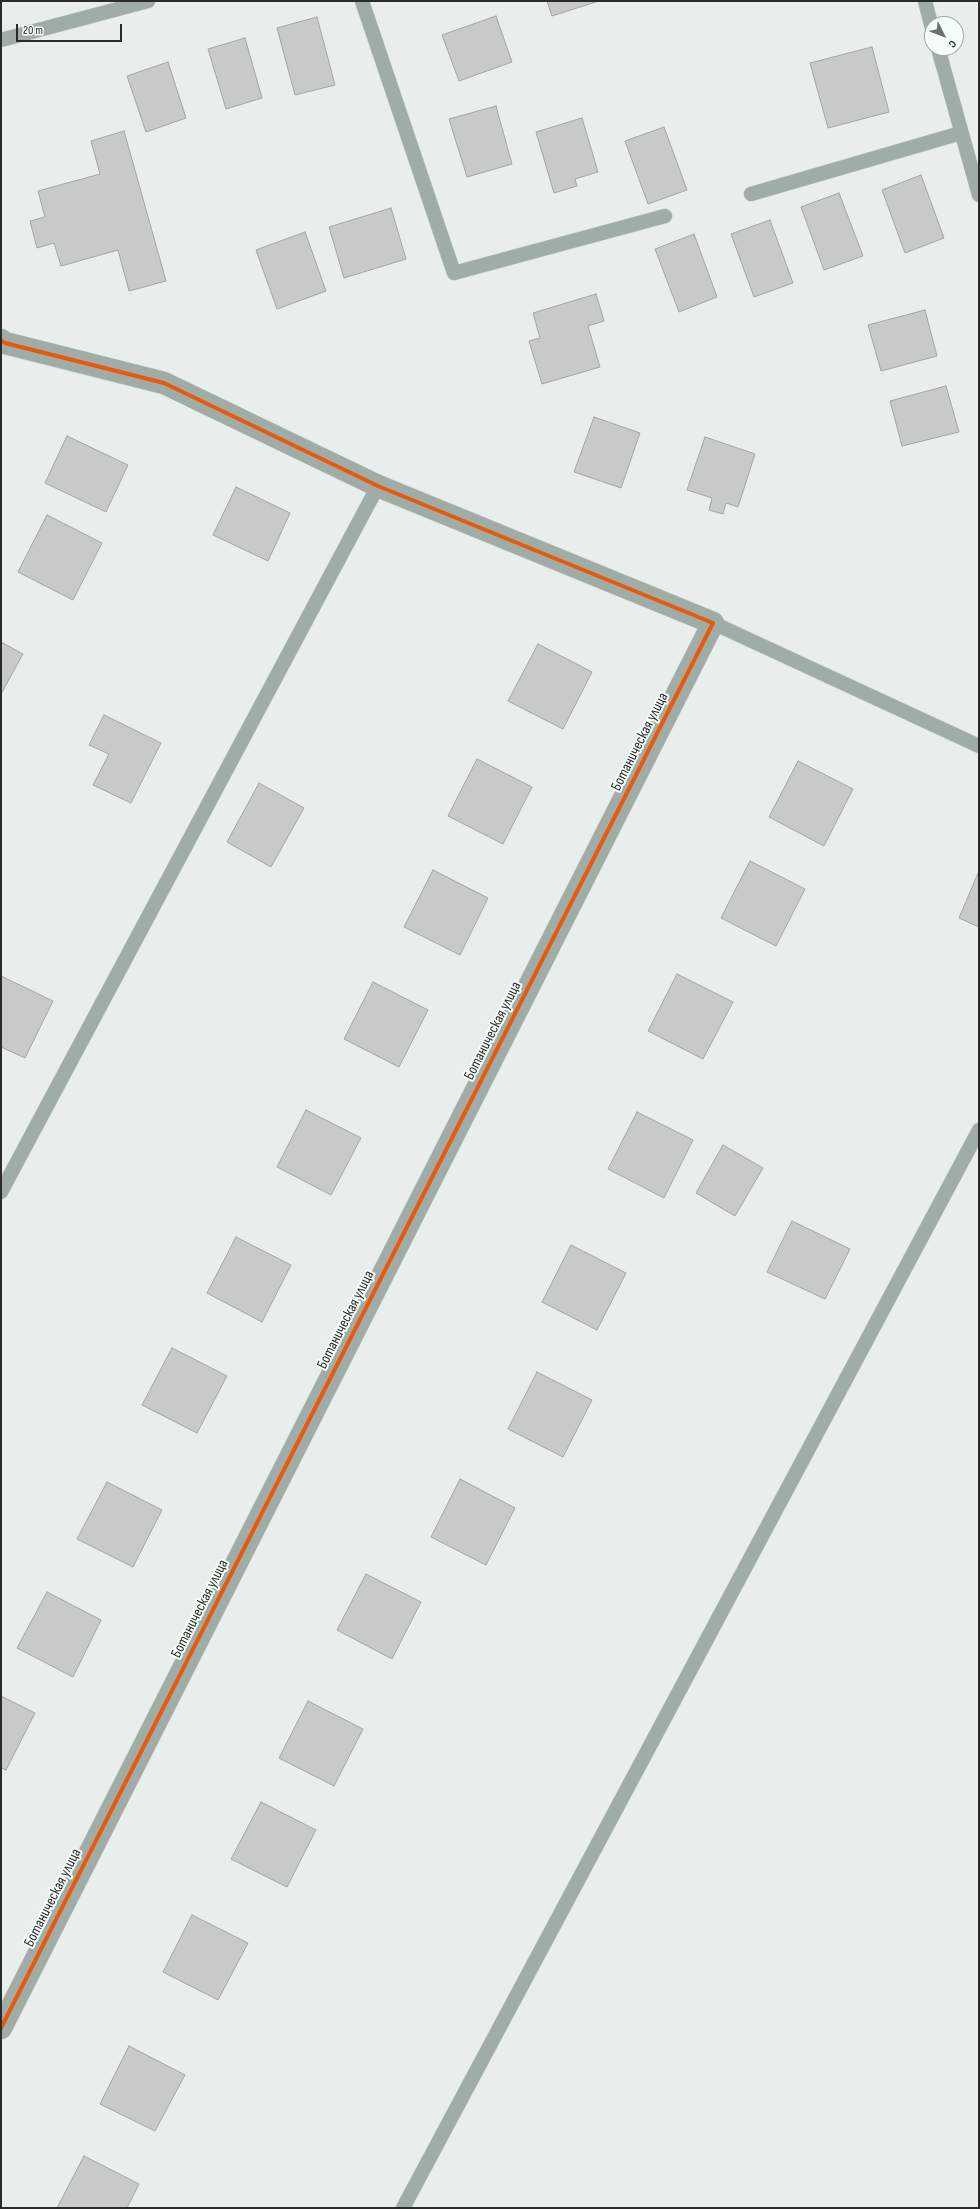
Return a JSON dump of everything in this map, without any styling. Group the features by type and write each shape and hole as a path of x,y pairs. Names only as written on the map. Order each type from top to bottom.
{"street":[{"path":"2,345 164,384 378,486 713,623"},
{"name":"Ботаническая улица","path":"1,2028 713,623"}],"lane":[{"path":"1,40 148,1"},
{"path":"362,1 454,273 665,216"},
{"path":"925,1 929,16"},
{"path":"940,56 979,195"},
{"path":"751,194 961,133"},
{"path":"1,1192 378,486"},
{"path":"713,623 979,746"},
{"path":"403,2208 979,1130"}],"building":[{"path":"547,1 599,1 552,16"},
{"path":"496,16 512,62 459,81 442,35"},
{"path":"317,17 335,85 295,95 277,28"},
{"path":"245,38 262,98 226,109 208,49"},
{"path":"872,47 889,112 828,128 810,63"},
{"path":"168,62 186,118 146,132 127,76"},
{"path":"496,106 512,164 467,177 449,119"},
{"path":"582,118 598,172 575,179 577,186 554,193 536,132"},
{"path":"664,127 687,190 648,204 625,141"},
{"path":"124,131 166,281 129,291 118,250 61,266 54,243 37,248 30,221 45,217 38,191 100,174 91,141"},
{"path":"921,175 944,238 905,253 882,190"},
{"path":"839,193 863,256 824,270 801,207"},
{"path":"391,208 406,259 344,278 329,227"},
{"path":"770,220 793,283 754,297 731,234"},
{"path":"305,232 326,291 277,309 256,250"},
{"path":"694,234 717,297 679,312 655,249"},
{"path":"596,294 604,321 588,326 600,367 542,384 529,341 540,338 533,313"},
{"path":"925,310 937,356 881,371 868,325"},
{"path":"946,386 959,432 902,446 890,401"},
{"path":"594,417 640,433 621,488 574,472"},
{"path":"67,436 128,465 106,512 45,483"},
{"path":"705,437 755,454 738,507 726,503 723,514 709,510 712,498 687,490"},
{"path":"236,487 290,513 268,561 213,535"},
{"path":"47,515 102,543 73,600 18,572"},
{"path":"1,642 23,654 1,694"},
{"path":"538,644 592,672 563,729 508,701"},
{"path":"104,715 161,743 131,803 93,785 109,754 89,745"},
{"path":"477,759 532,787 503,844 448,816"},
{"path":"798,761 853,789 824,846 769,817"},
{"path":"259,783 304,808 271,867 227,842"},
{"path":"750,861 805,889 776,946 721,918"},
{"path":"433,870 488,898 460,955 404,927"},
{"path":"979,871 979,927 959,918"},
{"path":"677,974 733,1002 703,1059 648,1031"},
{"path":"1,976 53,1001 25,1058 1,1047"},
{"path":"373,982 428,1010 399,1067 344,1039"},
{"path":"306,1110 361,1138 331,1195 277,1167"},
{"path":"637,1112 693,1140 664,1198 608,1169"},
{"path":"723,1145 763,1168 735,1216 696,1193"},
{"path":"792,1221 850,1249 825,1299 767,1272"},
{"path":"236,1237 291,1265 262,1322 207,1293"},
{"path":"571,1245 626,1273 597,1330 542,1302"},
{"path":"172,1348 227,1376 197,1433 142,1405"},
{"path":"537,1372 592,1400 563,1457 508,1429"},
{"path":"460,1479 515,1508 486,1565 431,1537"},
{"path":"107,1482 162,1510 133,1567 77,1539"},
{"path":"366,1574 421,1602 392,1659 337,1630"},
{"path":"47,1592 101,1620 73,1677 17,1648"},
{"path":"1,1696 35,1713 6,1770 1,1768"},
{"path":"308,1701 363,1729 334,1786 279,1758"},
{"path":"261,1802 316,1830 287,1887 231,1859"},
{"path":"192,1915 248,1943 218,2000 163,1972"},
{"path":"129,2046 185,2075 155,2131 100,2104"},
{"path":"84,2156 139,2184 127,2208 57,2208"}],"cycle path":[{"path":"1,340 5,343 164,383 378,486 713,623 1,2028"}]}
